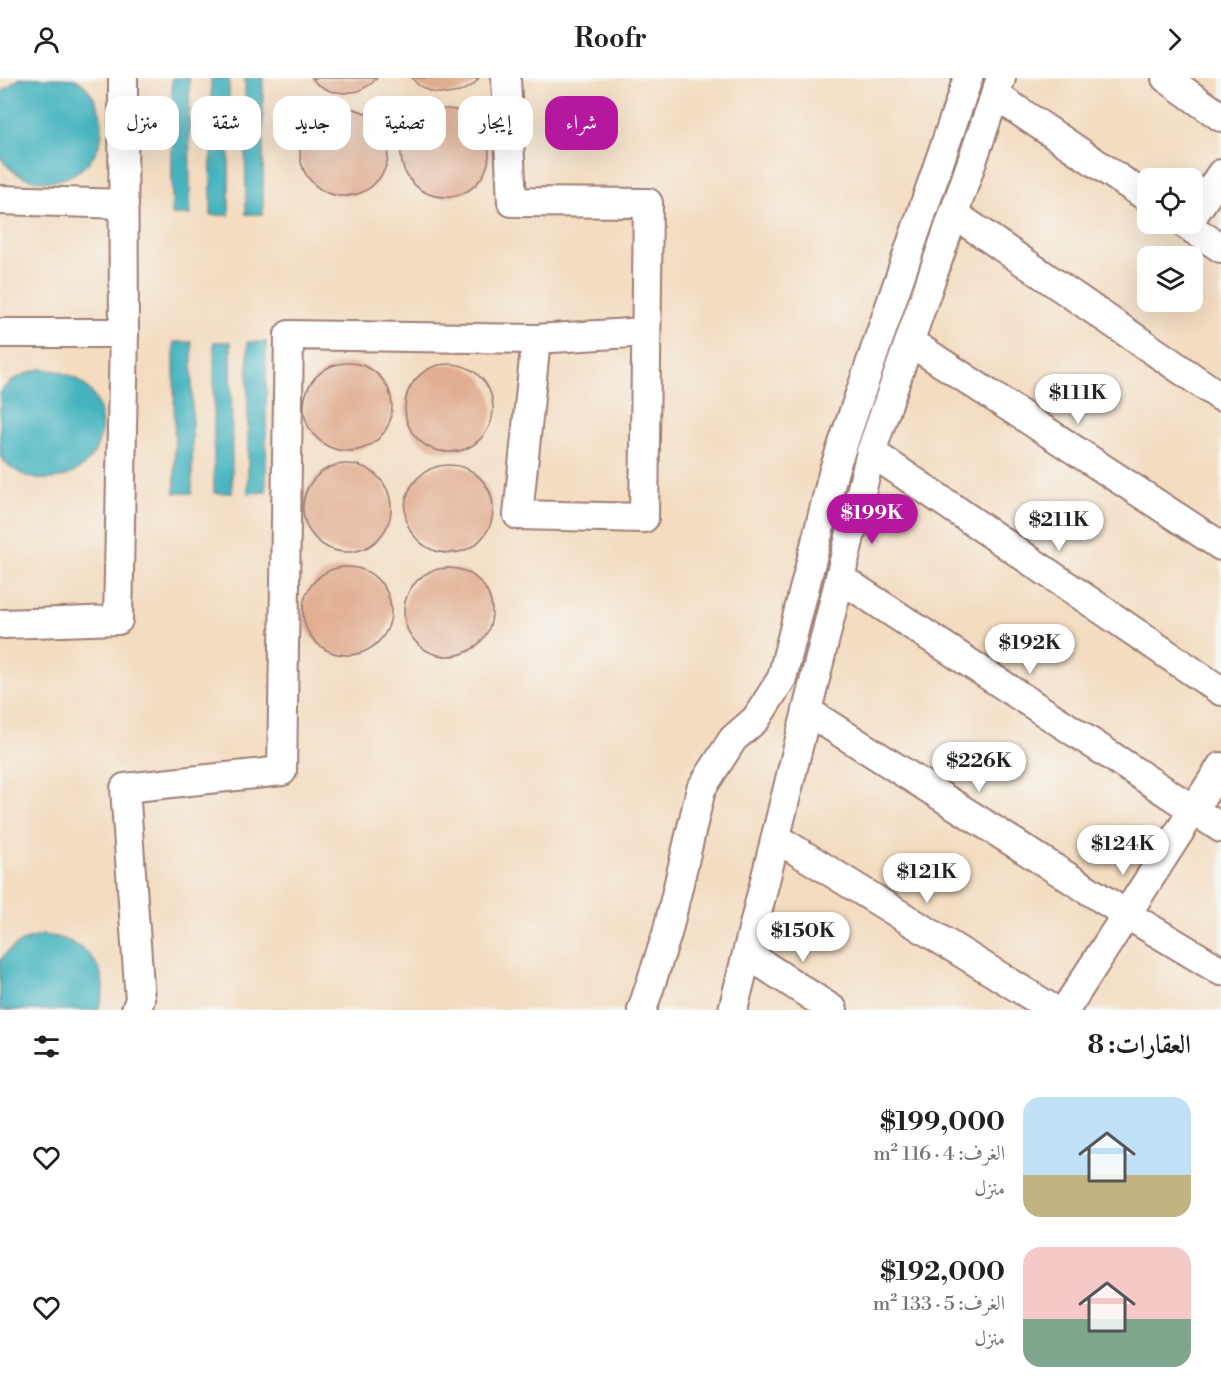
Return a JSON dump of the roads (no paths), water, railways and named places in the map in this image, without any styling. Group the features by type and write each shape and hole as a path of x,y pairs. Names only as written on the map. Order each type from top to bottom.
{"street":[{"path":"4,624 118,620 124,333 123,78"},
{"path":"506,78 512,202 648,203 644,518 518,515 536,339"},
{"path":"642,1010 667,934 701,789 733,739 756,719 782,678 834,470 968,78"},
{"path":"1166,78 1221,117"},
{"path":"733,1010 871,452 998,87 1137,190"},
{"path":"1203,200 1221,174"},
{"path":"0,200 124,204"},
{"path":"954,214 1221,397"},
{"path":"1203,234 1221,248"},
{"path":"136,1010 140,1000 125,788 282,771 289,335 536,339 646,332"},
{"path":"0,333 124,333"},
{"path":"910,342 1221,546"},
{"path":"871,452 1221,691"},
{"path":"840,578 1221,828"},
{"path":"807,711 1126,914 1221,971"},
{"path":"1065,1010 1221,768"},
{"path":"776,838 1054,1010"},
{"path":"747,954 833,1010"}],"water":[{"path":"20,78 75,79 94,99 98,107 102,129 98,148 87,164 72,175 54,181 35,180 16,173 0,157 0,96 5,89"},
{"path":"172,78 189,78 190,215 172,215 172,150 179,150 179,96 172,96"},
{"path":"211,78 229,78 229,96 211,96"},
{"path":"245,78 263,78 263,214 246,214 246,150 261,150 261,96 245,96"},
{"path":"211,150 229,150 229,215 211,215"},
{"path":"174,342 192,342 192,493 175,493"},
{"path":"214,342 231,342 232,493 214,493"},
{"path":"248,342 266,342 266,492 248,493"},
{"path":"42,369 71,376 90,391 100,411 101,432 94,452 80,468 60,478 28,477 10,466 0,455 0,394 18,377"},
{"path":"44,935 71,942 92,959 99,969 103,982 98,1010 0,1010 0,961 19,943"}]}
